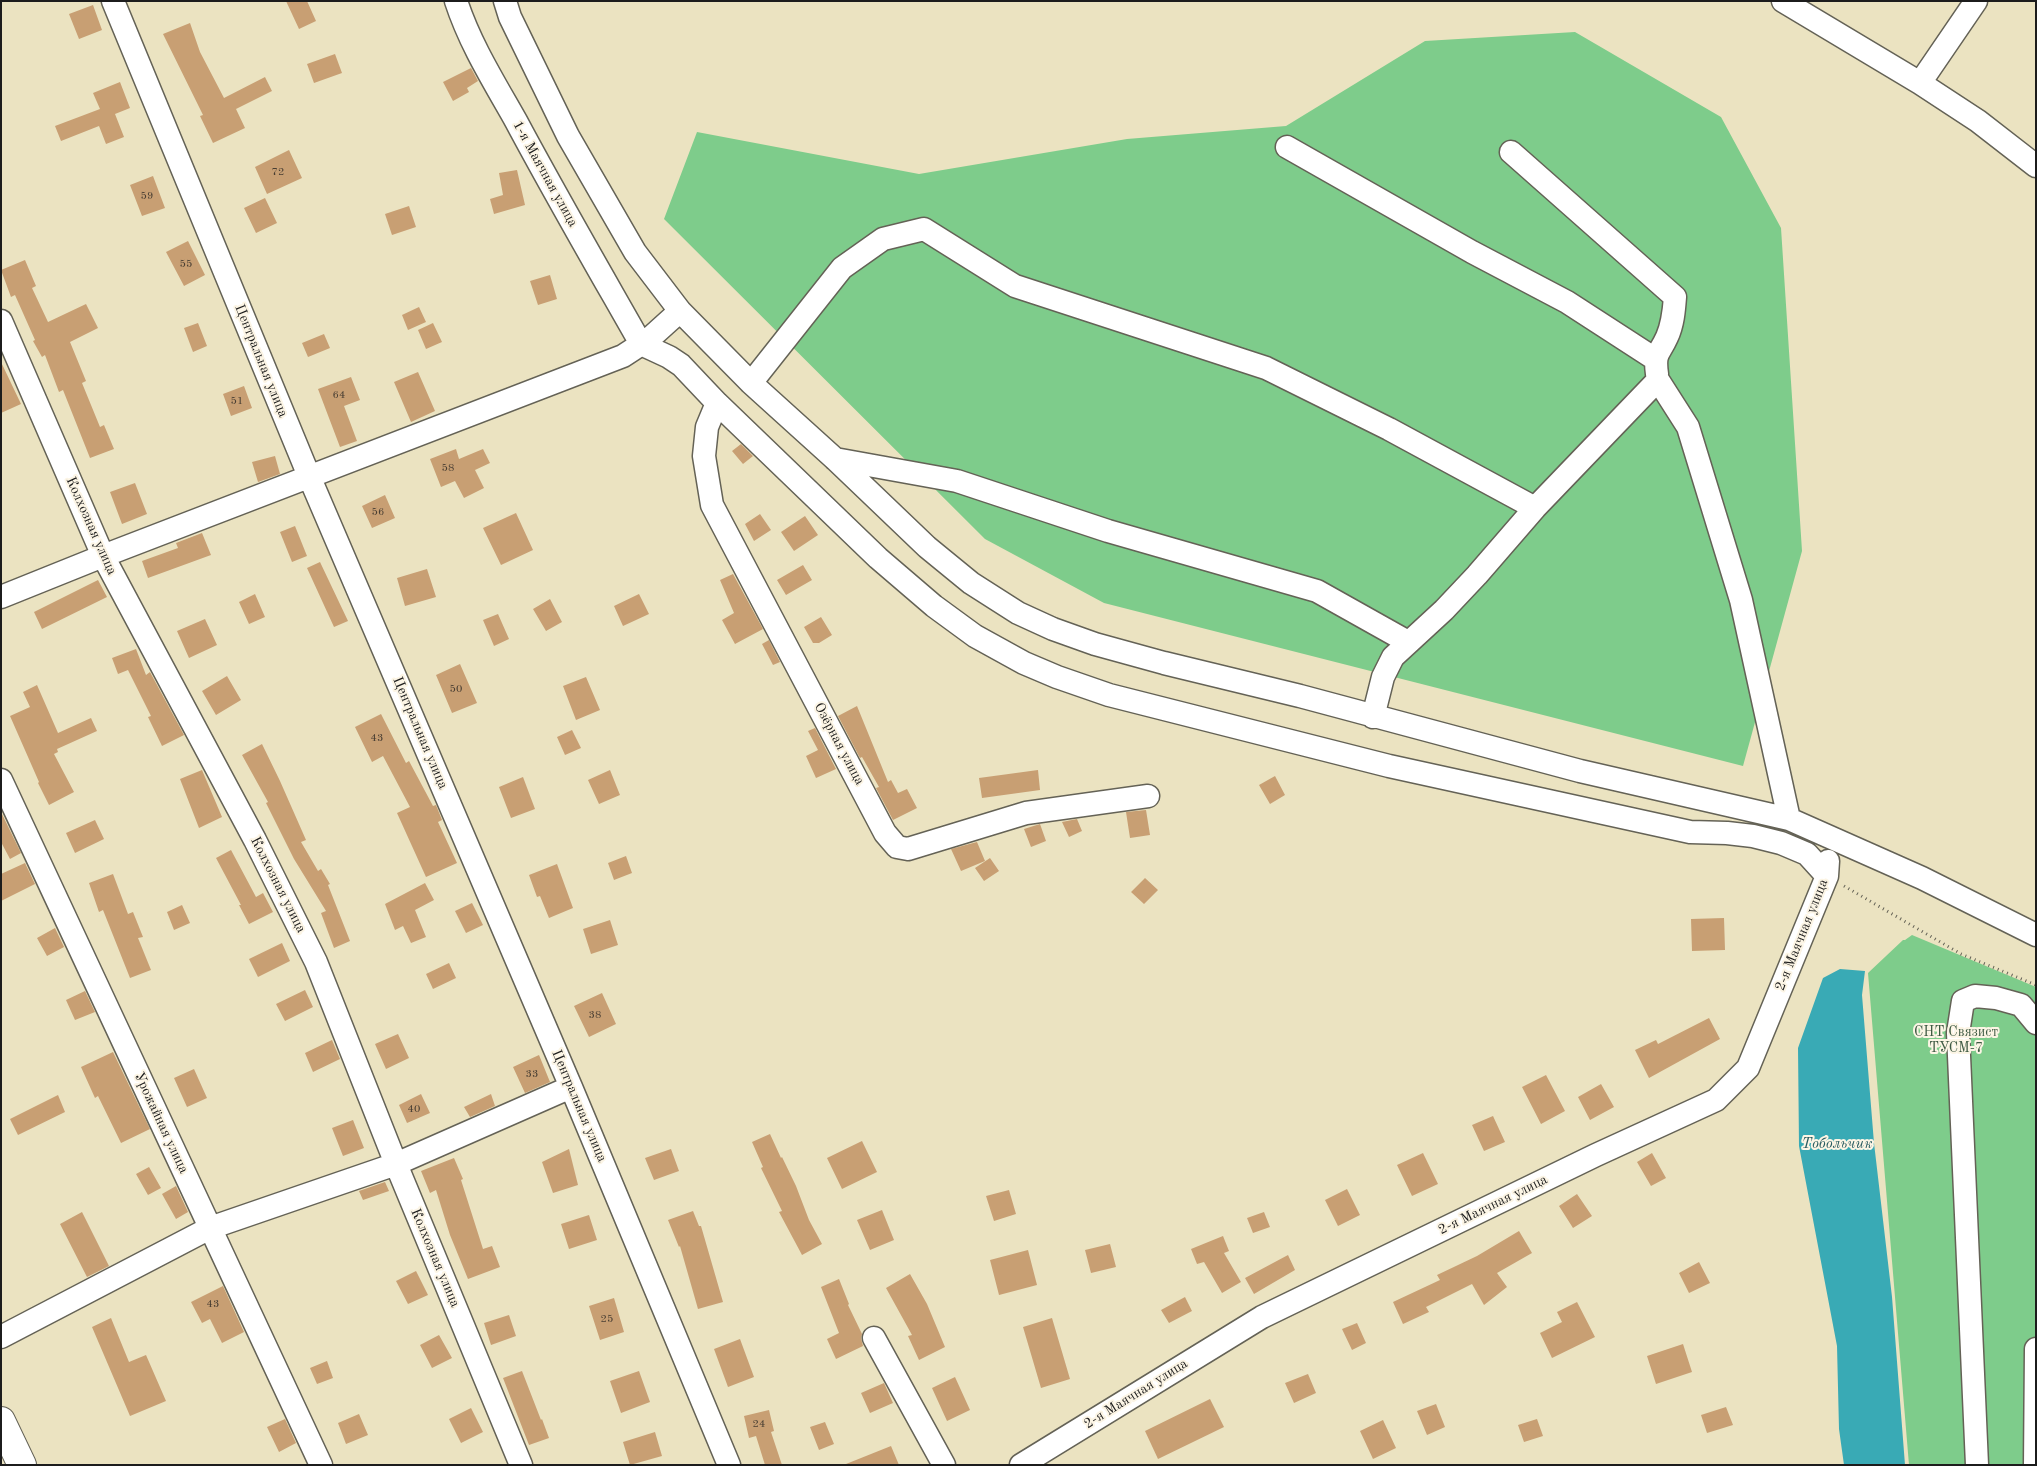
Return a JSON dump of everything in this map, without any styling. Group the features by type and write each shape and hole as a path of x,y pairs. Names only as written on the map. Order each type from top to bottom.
{"main road":[{"path":"1,1422 22,1465"}],"street":[{"name":"Центральная улица","path":"113,1 309,476 571,1087 729,1465"},
{"name":"1-я Маячная улица","path":"456,1 464,24 475,46 546,177 641,344"},
{"path":"504,1 568,136 635,252 680,311 751,383 928,547 971,583 1018,613 1052,629 1094,644 1300,696 1580,771 1789,819 1922,878 2036,935"},
{"path":"1782,1 1920,83 1978,121 2036,166"},
{"path":"1920,83 1976,1"},
{"path":"1287,147 1472,252 1567,302 1656,369 1688,427 1741,600 1789,819"},
{"path":"1373,717 1384,677 1394,658 1408,642 1444,610 1477,576 1656,369 1674,316 1675,297 1511,152"},
{"path":"751,383 842,268 883,239 924,230 1015,286 1266,368 1389,429 1535,508"},
{"path":"1,597 309,476 623,356 641,344 680,311"},
{"name":"Колхозная улица","path":"1,321 103,556 255,840 316,962 396,1164 521,1465"},
{"path":"641,344 669,357 681,365 717,403 878,558 934,606 975,636 1024,663 1109,695 1389,766 1690,832 1753,836 1780,843 1807,854 1827,876"},
{"name":"Озёрная улица","path":"717,403 707,427 704,456 712,505 885,833 898,846 908,849 1026,812 1148,796"},
{"path":"835,459 957,481 1108,531 1317,590 1408,642"},
{"name":"Урожайная улица","path":"1,780 321,1465"},
{"name":"2-я Маячная улица","path":"1021,1465 1262,1317 1596,1155 1716,1100 1748,1068 1827,876 1829,836"},
{"path":"1977,1465 1958,1033 1963,1001 1975,996 1996,998 2021,1005 2036,1023"},
{"path":"1,1337 210,1228 396,1164 571,1087"},
{"path":"874,1338 944,1465"},
{"path":"2035,1465 2036,1349"}],"path":[{"path":"1827,876 1961,954 2036,985"}],"green space":[{"path":"1575,32 1721,117 1781,228 1802,551 1743,766 1104,603 985,539 664,219 697,132 919,174 1127,139 1286,126 1425,41"},
{"name":"СНТ Связист ТУСМ-7","path":"1912,935 2036,987 2036,1465 1909,1465 1868,973 1903,940"}],"water":[{"name":"Тобольчик","path":"1840,969 1865,971 1862,995 1874,1143 1892,1297 1905,1465 1844,1465 1839,1429 1837,1346 1799,1146 1798,1048 1823,978"}],"building":[{"path":"286,1 307,1 316,21 299,29"},
{"path":"93,5 102,30 79,39 69,14"},
{"path":"190,23 200,52 224,98 265,77 272,91 236,109 245,128 213,143 200,116 203,115 163,34"},
{"path":"335,54 342,73 314,83 307,64"},
{"path":"471,68 478,81 467,88 469,92 453,101 443,82"},
{"path":"120,82 130,108 115,114 124,137 106,144 99,126 61,141 55,126 100,109 93,93"},
{"path":"289,150 302,178 267,194 255,167"},
{"path":"517,170 525,205 494,214 490,199 503,195 499,173"},
{"path":"153,176 165,208 142,216 130,185"},
{"path":"265,198 277,223 256,233 244,208"},
{"path":"409,206 416,227 392,235 385,214"},
{"path":"188,241 205,275 184,286 166,252"},
{"path":"25,260 36,286 32,288 48,322 86,304 98,328 70,342 86,381 82,383 100,427 104,425 114,449 90,458 63,390 59,392 45,355 42,357 33,341 35,340 15,295 11,297 1,270"},
{"path":"550,275 557,299 538,305 530,281"},
{"path":"419,307 426,322 408,330 402,315"},
{"path":"198,323 207,346 193,352 184,328"},
{"path":"433,323 442,342 426,349 418,330"},
{"path":"324,334 330,348 308,357 302,343"},
{"path":"1,362 21,404 1,413"},
{"path":"418,372 435,411 411,422 394,382"},
{"path":"351,377 360,400 344,406 357,441 340,447 318,389"},
{"path":"244,386 252,408 231,416 223,394"},
{"path":"741,444 753,456 743,464 732,451"},
{"path":"456,449 459,459 483,449 490,463 475,470 484,488 464,498 455,481 441,487 430,459"},
{"path":"275,456 280,474 258,482 252,462"},
{"path":"135,483 147,514 122,524 110,492"},
{"path":"385,495 395,518 372,528 362,506"},
{"path":"516,513 533,550 501,565 483,528"},
{"path":"760,514 771,530 754,541 745,524"},
{"path":"805,516 818,535 794,551 781,532"},
{"path":"295,526 307,556 292,562 280,532"},
{"path":"202,533 211,555 148,578 142,561 178,548 176,543"},
{"path":"320,562 348,621 334,627 307,568"},
{"path":"803,565 812,580 786,595 777,580"},
{"path":"427,569 436,597 405,606 397,578"},
{"path":"733,574 763,629 735,644 722,620 734,613 720,580"},
{"path":"98,580 107,597 42,629 34,612"},
{"path":"255,594 265,617 249,624 239,602"},
{"path":"639,594 649,614 623,626 614,606"},
{"path":"550,599 562,622 546,631 533,609"},
{"path":"498,614 509,639 494,646 483,620"},
{"path":"821,617 832,635 819,643 813,643 804,627"},
{"path":"205,619 217,645 189,658 177,631"},
{"path":"769,640 780,662 773,665 762,644"},
{"path":"136,649 146,675 150,672 184,735 162,746 148,717 151,716 128,670 118,674 112,658"},
{"path":"460,664 477,703 452,713 436,675"},
{"path":"227,676 241,700 216,715 202,691"},
{"path":"586,677 600,710 576,720 563,686"},
{"path":"37,685 58,733 91,718 97,731 57,749 58,752 54,754 74,792 49,805 10,716 30,707 23,692"},
{"path":"857,706 888,782 891,780 898,793 907,789 917,808 893,820 876,788 879,787 862,757 860,758 838,716"},
{"path":"381,714 406,763 409,761 433,806 436,805 442,820 438,822 457,863 426,877 397,813 410,807 383,756 372,762 355,727"},
{"path":"815,728 836,769 816,778 806,756 818,750 808,731"},
{"path":"572,730 581,748 565,755 557,737"},
{"path":"262,744 306,840 301,842 318,871 321,869 330,884 328,885 350,941 334,948 321,913 326,911 294,859 266,803 268,802 242,755"},
{"path":"202,770 222,817 199,828 180,779"},
{"path":"610,770 620,795 599,804 588,780"},
{"path":"1038,770 1040,790 982,798 979,778"},
{"path":"1275,776 1285,795 1270,804 1259,785"},
{"path":"523,777 535,809 511,818 499,787"},
{"path":"1146,810 1150,835 1130,838 1126,812"},
{"path":"1,812 21,853 10,859 1,842"},
{"path":"1077,819 1082,831 1069,837 1062,822"},
{"path":"95,820 104,839 75,853 66,833"},
{"path":"1040,824 1046,841 1031,847 1024,829"},
{"path":"977,842 985,861 961,871 951,849"},
{"path":"231,850 256,897 263,893 273,912 249,924 216,858"},
{"path":"626,856 632,873 614,880 608,863"},
{"path":"990,858 999,871 984,881 975,868"},
{"path":"25,863 35,884 1,901 1,874"},
{"path":"557,864 573,908 549,918 540,896 537,897 529,875"},
{"path":"113,874 128,914 133,912 143,937 138,938 151,970 130,978 103,910 99,912 89,883"},
{"path":"1145,878 1158,890 1144,904 1131,892"},
{"path":"425,883 434,900 415,910 426,937 411,943 403,926 395,930 385,904"},
{"path":"472,903 483,925 466,933 455,911"},
{"path":"182,905 190,923 174,930 167,912"},
{"path":"1724,918 1725,950 1692,951 1691,919"},
{"path":"610,920 618,945 591,954 583,929"},
{"path":"55,928 64,947 47,956 37,938"},
{"path":"282,943 290,961 258,977 249,959"},
{"path":"449,963 456,978 433,989 426,974"},
{"path":"305,990 313,1007 285,1021 276,1004"},
{"path":"85,991 95,1012 75,1020 66,1000"},
{"path":"602,993 616,1024 589,1037 574,1006"},
{"path":"1709,1018 1720,1039 1649,1078 1635,1050 1656,1040 1658,1044"},
{"path":"398,1034 409,1058 386,1069 375,1044"},
{"path":"332,1040 340,1059 313,1072 305,1053"},
{"path":"113,1052 150,1129 121,1143 98,1096 95,1098 81,1067"},
{"path":"539,1055 550,1082 525,1093 513,1067"},
{"path":"194,1069 207,1098 187,1107 174,1078"},
{"path":"1546,1075 1565,1111 1541,1124 1522,1087"},
{"path":"1601,1084 1614,1107 1590,1120 1578,1097"},
{"path":"421,1094 430,1113 407,1123 399,1105"},
{"path":"491,1094 495,1106 470,1117 464,1107"},
{"path":"58,1095 65,1112 18,1135 10,1119"},
{"path":"1493,1116 1505,1142 1484,1151 1472,1125"},
{"path":"353,1120 364,1148 343,1156 332,1128"},
{"path":"770,1134 822,1244 802,1255 779,1212 782,1211 761,1168 763,1167 752,1142"},
{"path":"862,1141 877,1172 842,1189 827,1158"},
{"path":"569,1149 578,1185 553,1193 542,1162"},
{"path":"671,1149 679,1171 654,1180 645,1158"},
{"path":"1423,1153 1438,1184 1412,1196 1397,1165"},
{"path":"1652,1153 1666,1178 1651,1186 1637,1162"},
{"path":"454,1158 463,1179 461,1180 483,1249 492,1246 500,1267 468,1279 450,1235 436,1190 430,1193 421,1171"},
{"path":"149,1167 161,1188 148,1195 136,1174"},
{"path":"385,1182 389,1191 363,1200 359,1191"},
{"path":"176,1186 188,1212 176,1219 162,1194"},
{"path":"1347,1189 1360,1215 1338,1226 1325,1200"},
{"path":"1009,1190 1016,1214 994,1221 986,1196"},
{"path":"1577,1194 1592,1216 1573,1228 1559,1206"},
{"path":"882,1210 894,1240 870,1250 857,1220"},
{"path":"693,1211 699,1226 701,1226 723,1302 698,1309 680,1246 668,1220"},
{"path":"82,1212 109,1266 87,1277 60,1224"},
{"path":"1264,1212 1270,1227 1253,1233 1247,1218"},
{"path":"589,1215 597,1240 569,1249 561,1224"},
{"path":"1519,1231 1532,1253 1497,1273 1507,1287 1484,1305 1472,1284 1426,1307 1429,1312 1403,1324 1393,1302 1440,1280 1437,1275 1477,1256"},
{"path":"1223,1236 1229,1251 1224,1253 1241,1282 1222,1293 1204,1262 1197,1264 1191,1249"},
{"path":"1110,1244 1116,1267 1091,1273 1085,1250"},
{"path":"1028,1250 1037,1285 999,1295 990,1260"},
{"path":"1288,1255 1295,1270 1254,1294 1245,1278"},
{"path":"1699,1262 1710,1283 1689,1293 1679,1273"},
{"path":"416,1271 428,1295 408,1304 396,1281"},
{"path":"910,1274 927,1304 945,1347 919,1360 908,1336 912,1335 886,1288"},
{"path":"839,1279 848,1305 862,1334 863,1346 836,1359 827,1339 839,1333 821,1287"},
{"path":"223,1286 244,1332 222,1343 210,1319 202,1323 191,1302"},
{"path":"1185,1297 1192,1311 1169,1323 1161,1310"},
{"path":"614,1298 624,1332 600,1340 589,1306"},
{"path":"1577,1302 1595,1337 1552,1358 1540,1333 1562,1322 1557,1312"},
{"path":"509,1315 516,1336 491,1345 484,1323"},
{"path":"111,1318 129,1362 146,1355 166,1401 130,1416 92,1327"},
{"path":"1052,1318 1070,1379 1041,1388 1023,1327"},
{"path":"1357,1323 1366,1343 1352,1350 1342,1329"},
{"path":"439,1335 452,1358 432,1368 420,1345"},
{"path":"740,1339 754,1377 728,1387 714,1349"},
{"path":"1683,1344 1692,1372 1656,1384 1647,1356"},
{"path":"327,1361 333,1378 317,1384 310,1368"},
{"path":"522,1371 549,1438 529,1445 503,1378"},
{"path":"639,1371 650,1402 621,1413 610,1381"},
{"path":"1308,1374 1316,1393 1294,1403 1285,1383"},
{"path":"955,1377 970,1410 947,1421 932,1388"},
{"path":"884,1383 893,1403 870,1413 861,1393"},
{"path":"1210,1399 1224,1427 1158,1459 1145,1431"},
{"path":"1436,1404 1445,1427 1427,1435 1417,1411"},
{"path":"1726,1407 1733,1425 1707,1433 1701,1415"},
{"path":"471,1408 483,1432 461,1443 449,1419"},
{"path":"769,1410 774,1431 771,1432 782,1465 765,1465 756,1436 749,1438 744,1416"},
{"path":"359,1414 368,1435 346,1444 338,1423"},
{"path":"285,1419 296,1443 279,1452 267,1427"},
{"path":"1537,1419 1543,1436 1524,1442 1518,1425"},
{"path":"1383,1420 1396,1448 1373,1459 1360,1431"},
{"path":"825,1422 834,1444 819,1450 810,1427"},
{"path":"655,1432 662,1456 630,1465 623,1442"},
{"path":"891,1446 899,1465 846,1465 846,1464"}]}
